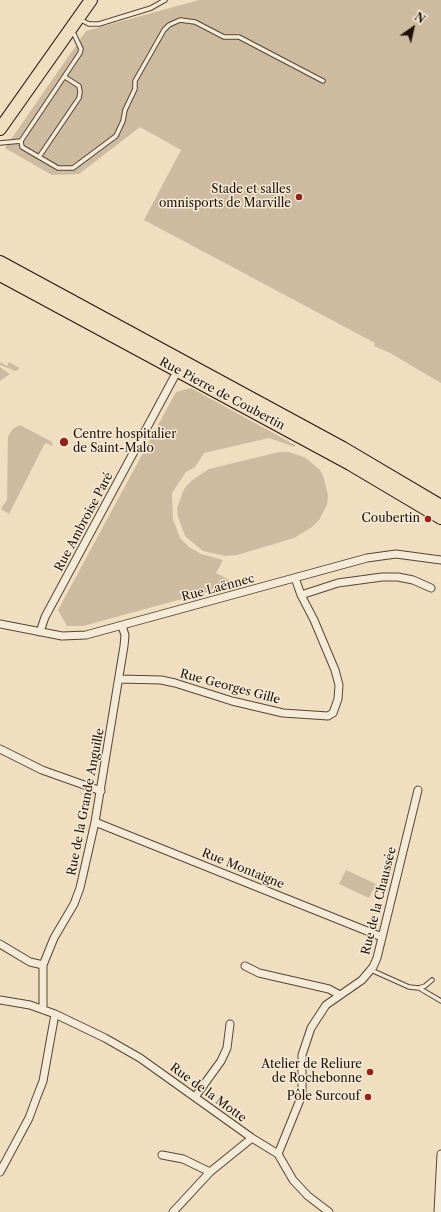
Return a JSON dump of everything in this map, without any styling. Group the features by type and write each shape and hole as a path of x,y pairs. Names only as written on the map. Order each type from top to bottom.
{"main road":[{"path":"0,128 91,0"},
{"name":"Rue Pierre de Coubertin","path":"0,262 441,518"},
{"name":"Rue Pierre de Coubertin","path":"0,275 343,448 441,506"}],"street":[{"name":"Rue Ambroise Paré","path":"40,632 45,617 180,366"},
{"name":"Rue Laënnec","path":"0,624 40,632 75,636 122,626 380,555 396,554 441,560"},
{"path":"300,595 338,583 382,577 398,577 413,580 431,588"},
{"name":"Rue Georges Gille","path":"119,679 161,680 187,686 258,708 303,715 328,716 333,713 336,708 339,685 335,670 300,595 295,578"},
{"name":"Rue de la Grande Anguille","path":"43,1009 43,966 54,938 74,904 80,888 95,822 124,646 125,635 122,626"},
{"path":"0,749 42,770 101,791"},
{"name":"Rue de la Chaussée","path":"278,1154 302,1095 302,1055 306,1040 318,1015 326,1004 362,980 371,970 377,958 418,790"},
{"name":"Rue Montaigne","path":"95,822 382,937"},
{"path":"0,944 30,962 43,966"},
{"path":"245,966 259,973 329,989 340,995"},
{"name":"Rue de la Motte","path":"0,1000 43,1009 105,1038 140,1058 252,1138 278,1154 293,1180 308,1196 329,1212"},
{"path":"0,1172 29,1118 39,1093 46,1066 55,1014"},
{"path":"195,1097 221,1061 226,1048 230,1024"},
{"path":"173,1212 210,1172 252,1138"},
{"path":"438,1212 441,1154"},
{"path":"162,1155 183,1159 210,1172"},
{"path":"180,1204 182,1212"}],"lane":[{"path":"78,18 89,24 99,24 151,8 165,0"},
{"path":"21,142 22,147 58,168 74,168 116,136 123,122 125,110 135,89 135,81 164,30 169,25 180,20 195,22 224,37 239,37 323,81"},
{"path":"21,142 65,77 81,49 74,34 69,32"},
{"path":"39,157 79,98 79,86 65,77"},
{"path":"0,144 21,142"},
{"path":"371,970 409,987 419,988 425,986 432,980"},
{"path":"419,988 441,1001"}],"shaded area":[{"name":"Stade et salles omnisports de Marville","path":"199,0 441,0 441,383 390,353 374,346 375,343 144,220 181,150 140,127 79,174 52,175 5,148 86,31"},
{"path":"0,362 7,366 9,362 20,368 16,371 0,365"},
{"path":"0,367 10,374 0,381"},
{"path":"191,388 295,445 295,447 269,438 204,453 195,467 186,472 172,493 173,519 180,538 189,547 201,554 223,560 216,573 237,584 83,626 67,626 58,610 176,392"},
{"path":"20,425 52,442 53,446 45,443 9,514 1,509 7,500 8,436 13,429"},
{"path":"279,452 289,452 306,458 320,470 324,478 328,496 327,505 319,520 312,527 294,538 237,555 225,556 203,551 185,536 178,517 177,508 184,489 191,481 209,469"},
{"path":"346,870 376,884 369,898 339,884"}],"place":[{"name":"Stade et salles omnisports de Marville","path":"299,197"},
{"name":"Centre hospitalier de Saint-Malo","path":"64,442"},
{"name":"Coubertin","path":"428,519"},
{"name":"Atelier de Reliure de Rochebonne","path":"370,1072"},
{"name":"Pôle Surcouf","path":"368,1097"}]}
